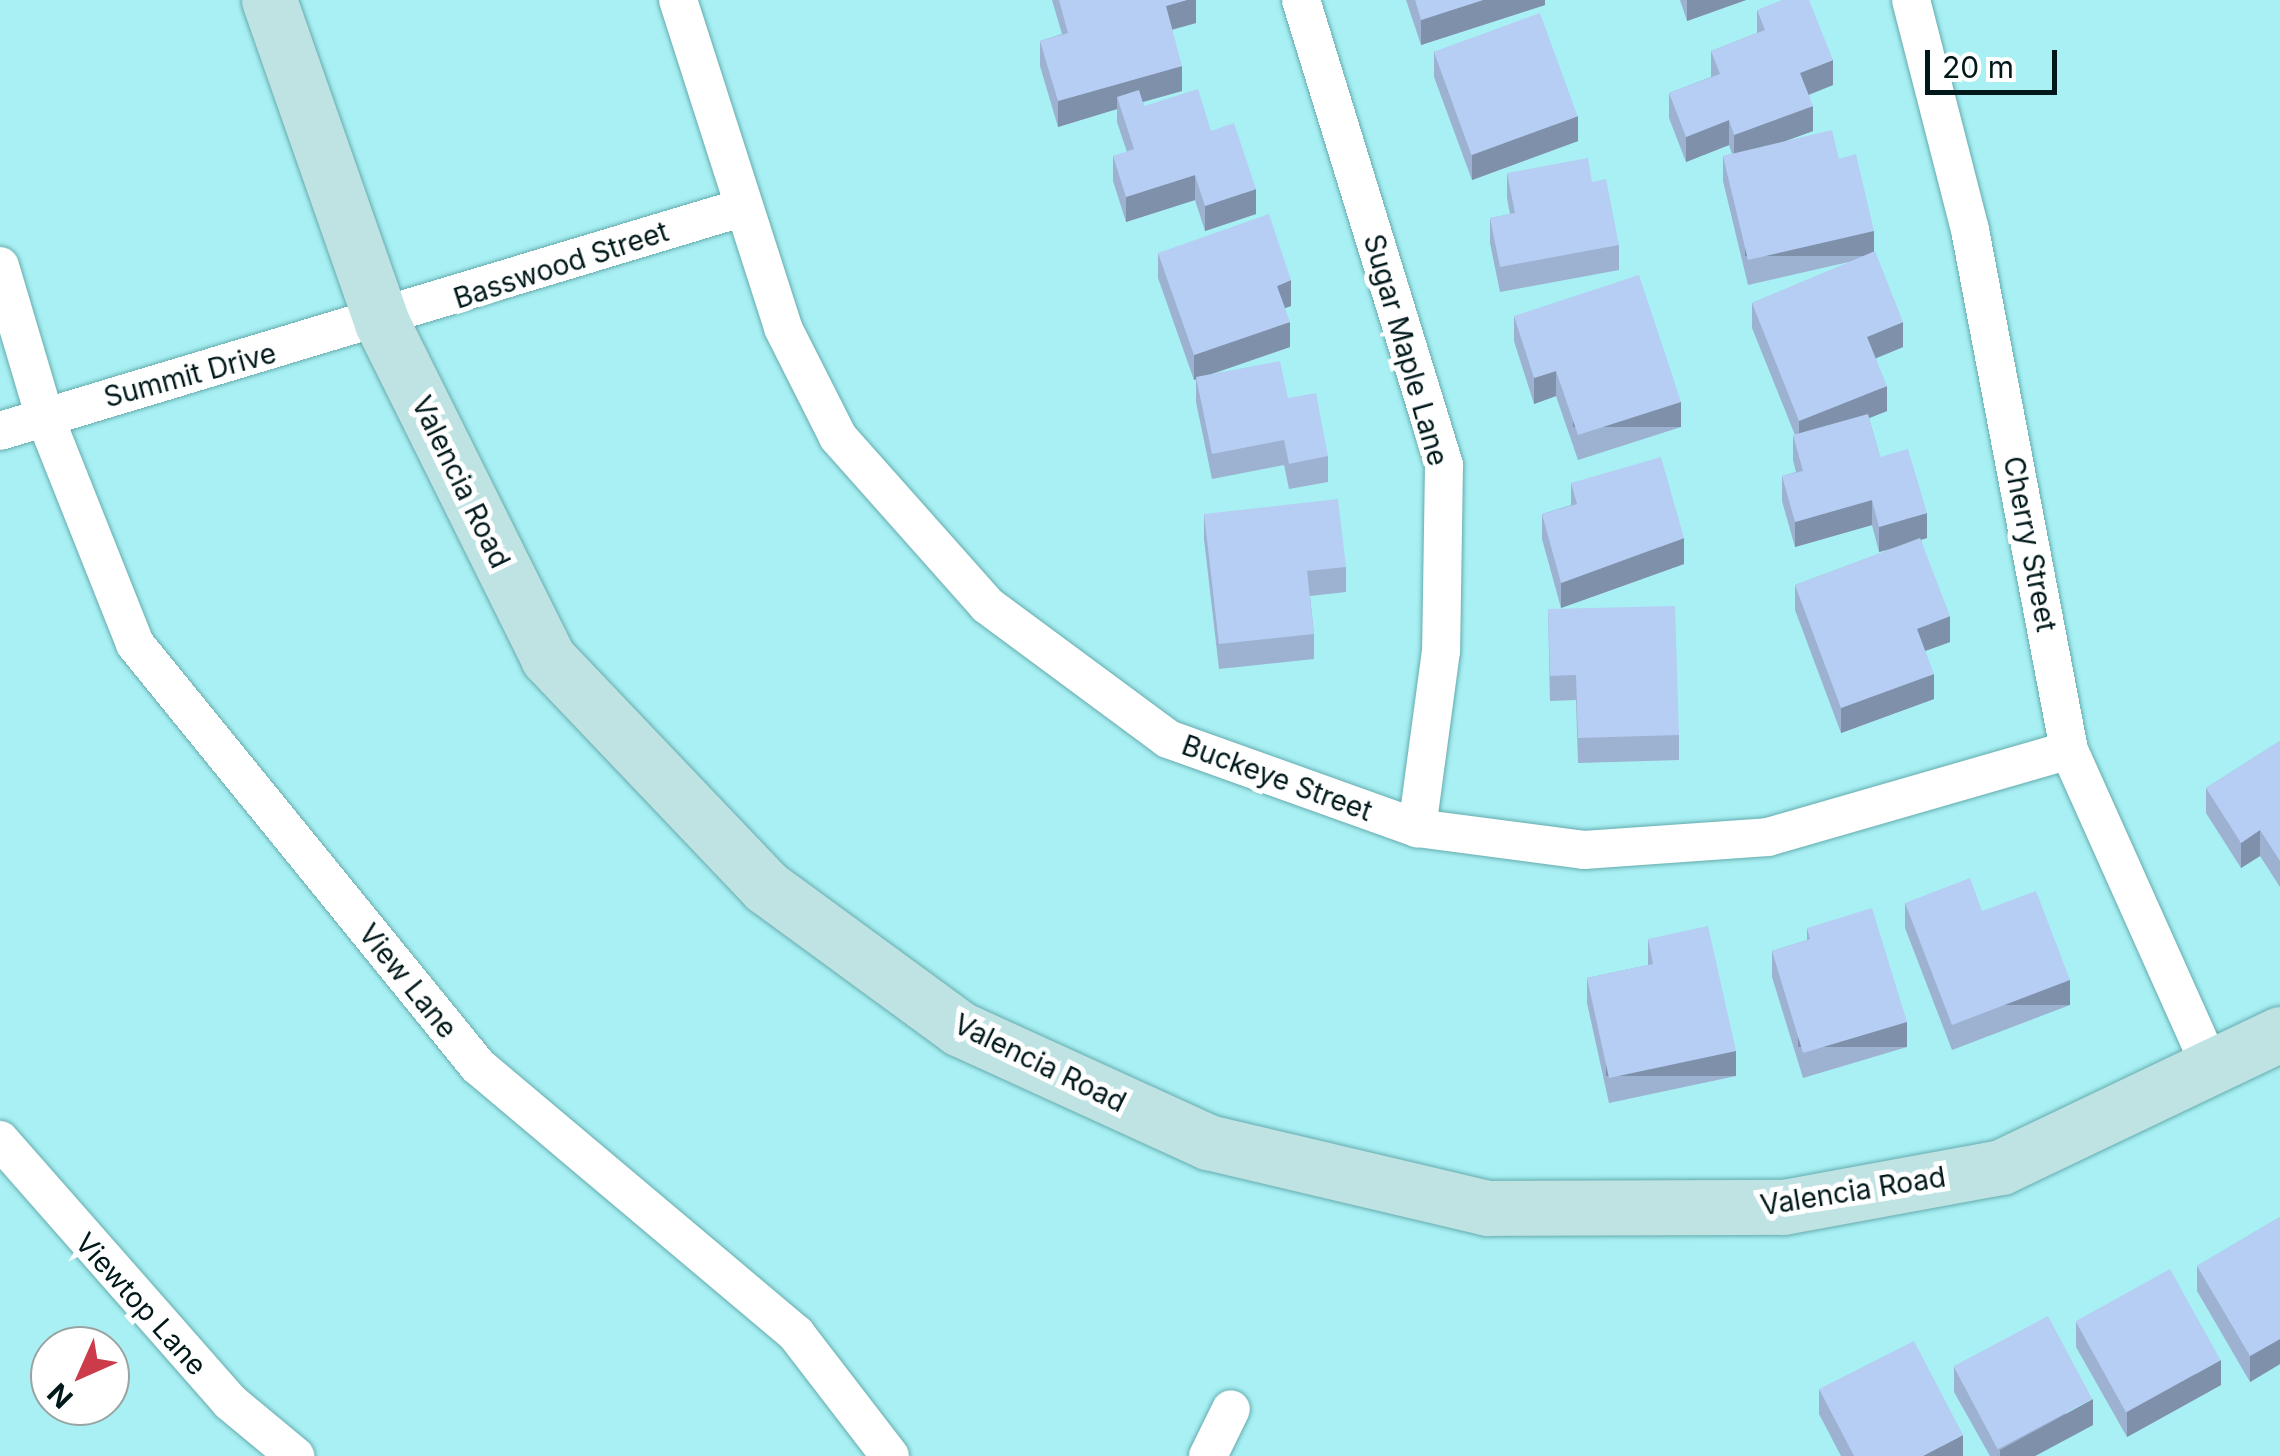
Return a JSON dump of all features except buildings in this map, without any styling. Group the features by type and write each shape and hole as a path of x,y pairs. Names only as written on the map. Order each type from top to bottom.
{"street":[{"name":"Valencia Road","path":"269,0 382,324 548,658 766,886 960,1029 1208,1142 1487,1208 1783,1207 2001,1167 2280,1034"},
{"name":"Buckeye Street","path":"678,0 741,208 783,328 838,436 988,605 1168,739 1417,828 1584,850 1768,837 2069,750"},
{"name":"Sugar Maple Lane","path":"1301,0 1444,465 1441,651 1417,828"},
{"name":"Cherry Street","path":"1912,0 1970,230 2069,750 2211,1068"},
{"name":"Basswood Street","path":"382,324 741,208"},
{"name":"View Lane","path":"0,266 44,415 135,644 478,1066 796,1334 890,1456"},
{"name":"Summit Drive","path":"0,431 44,415 382,324"},
{"name":"Viewtop Lane","path":"0,1140 217,1388 295,1456"},
{"path":"1208,1456 1232,1410"}]}
